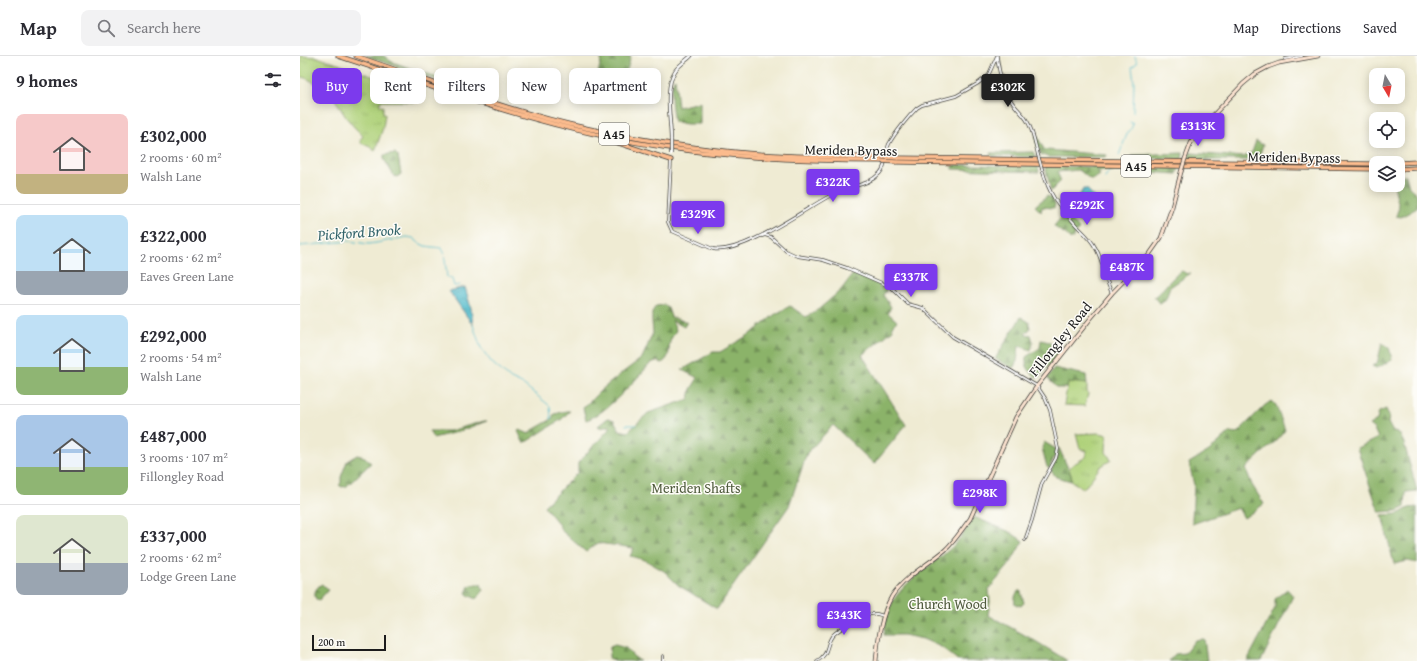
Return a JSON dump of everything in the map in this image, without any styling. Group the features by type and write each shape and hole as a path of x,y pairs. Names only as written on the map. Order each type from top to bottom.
{"highway":[{"name":"Meriden Bypass","path":"338,56 510,112 598,135 690,151 755,158 881,159"},
{"name":"Meriden Bypass","path":"356,56 514,109 561,122 622,136 698,148 768,154 896,160 1369,169"},
{"path":"598,135 671,160"},
{"name":"Meriden Bypass","path":"896,160 1369,164"},
{"path":"1405,163 1417,162"},
{"path":"1405,169 1417,168"}],"main road":[{"name":"Fillongley Road","path":"876,661 878,641 884,616 893,596 900,586 915,572 952,543 970,518 1016,417 1037,386 1066,348 1112,293 1149,255 1161,238 1172,208 1185,159 1191,143 1200,129 1243,84 1262,70 1285,59 1318,56"}],"street":[{"path":"691,56 675,71 671,81 669,96 671,160 668,222 672,232 718,250 734,247 762,236 838,192 870,182 884,167 890,143 917,108 922,105 956,96 978,84 988,76 997,56"},
{"path":"997,56 998,66 1012,103 1026,119 1031,128 1048,189 1055,202 1091,240 1096,248 1102,261 1109,288 1112,293"},
{"name":"Fillongley Road","path":"1285,59 1302,56"},
{"path":"994,64 998,66"},
{"path":"771,237 772,230"},
{"path":"762,236 765,235 771,237 786,251 797,256 823,260 847,268 891,287 908,304 923,308 953,337 966,346 1021,375 1037,386 1045,398 1050,410 1058,449 1056,458 1042,483 1025,540"},
{"path":"817,661 825,655 831,638 837,633 860,618 871,614 884,616"},
{"path":"663,656 663,661"}],"green space":[{"path":"300,56 317,57 350,68 312,68 312,81 300,77"},
{"path":"365,56 384,56 392,62 410,68 401,68"},
{"path":"602,56 631,56 628,68 599,68"},
{"path":"362,72 370,76 370,104 380,104 380,106 383,106 383,114 385,114 383,128 375,151 361,143 360,140 363,136 343,113 338,104 362,104"},
{"path":"426,73 434,76 434,79 426,76"},
{"path":"675,78 678,107 700,102 700,124 674,122 671,94"},
{"path":"1036,135 1044,149 1047,150 1107,155 1106,157 1048,157 1040,153 1035,138"},
{"path":"1256,141 1263,145 1258,159 1188,160 1190,153 1244,157 1252,152"},
{"path":"1033,152 1036,157 991,156 990,153"},
{"path":"395,153 398,156 401,174 397,177 394,176 384,159 384,155"},
{"path":"1183,153 1182,159 1139,158 1133,157 1132,155"},
{"path":"952,166 1038,166 1039,172 953,169"},
{"path":"1045,166 1179,168 1177,174 1132,171 1097,171 1100,175 1094,179 1090,179 1079,170 1057,172 1061,181 1051,191"},
{"path":"1406,176 1409,187 1417,194 1417,208 1401,217 1396,216 1399,207 1396,192 1405,192"},
{"path":"1047,196 1052,198 1055,204 1054,208 1042,207 1041,212 1035,206"},
{"path":"1065,213 1079,229 1071,240 1054,226"},
{"path":"1182,271 1187,274 1191,273 1170,287 1166,299 1159,303 1154,297"},
{"name":"Meriden Shafts","path":"853,274 864,277 887,289 883,295 891,307 888,313 897,321 892,326 893,330 862,355 906,425 874,464 833,425 807,453 789,506 717,609 678,585 664,571 645,560 630,556 634,548 598,543 586,552 562,531 557,522 544,506 578,472 578,463 610,428 610,426 602,428 598,426 608,418 614,420 619,430 628,432 648,413 689,399 691,389 698,378 682,370 713,352 720,352 752,333 774,315 790,306 806,317 819,309 841,290"},
{"path":"664,305 668,308 671,317 687,322 684,327 672,320 676,330 670,340 669,354 665,361 662,363 656,361 651,363 611,404 594,417 586,420 583,408 600,391 642,358 653,333 652,312 656,306"},
{"path":"1021,317 1029,322 1030,329 1025,334 1031,335 1033,342 1031,350 1019,346 1017,361 1013,368 995,359"},
{"path":"1041,340 1049,342 1060,352 1038,378 1026,364 1026,357 1040,348"},
{"path":"1382,343 1389,347 1392,360 1376,368 1372,366 1377,364"},
{"path":"1054,368 1086,375 1087,384 1068,382 1067,388 1057,388 1047,378"},
{"path":"1074,381 1087,384 1088,394 1085,406 1064,405 1068,382"},
{"path":"1271,401 1276,405 1285,430 1246,469 1252,485 1264,504 1244,518 1238,508 1192,524 1194,485 1189,463 1209,451 1230,432 1237,433"},
{"path":"1386,409 1389,416 1388,423 1393,432 1399,433 1404,443 1417,491 1406,492 1405,507 1397,511 1379,512 1357,448 1378,438 1374,429 1369,425 1377,420 1379,412"},
{"path":"570,411 562,419 526,442 523,442 518,431 520,430 529,434 531,431 552,419 554,414"},
{"path":"487,421 457,432 433,438 429,431 450,431"},
{"path":"1100,433 1107,435 1106,452 1111,460 1100,467 1087,485 1083,488 1071,481 1069,469 1072,465 1086,457 1086,451 1080,449 1076,434"},
{"path":"1044,442 1056,449 1056,453 1049,469 1047,467 1042,448"},
{"path":"1059,448 1071,475 1071,481 1056,477 1051,471 1057,458"},
{"path":"357,455 365,457 371,463 347,486 342,487 339,485 341,483 341,477 347,461"},
{"path":"1417,507 1417,563 1408,561 1394,564 1382,515 1398,514 1409,508"},
{"name":"Church Wood","path":"974,517 1010,532 1023,541 1010,564 989,589 990,602 988,615 1068,661 959,661 941,647 923,639 904,635 884,635 885,624 890,607 896,597 903,588 954,545"},
{"path":"322,584 328,590 319,600 315,597 315,592"},
{"path":"481,584 483,591 477,599 466,593 469,586"},
{"path":"1287,589 1293,596 1261,661 1247,661 1275,608 1275,599"},
{"path":"1020,590 1024,603 1021,606 1015,604 1016,594"},
{"path":"1204,639 1207,661 1169,661 1175,654 1185,653 1195,640"},
{"path":"615,645 626,648 640,661 616,661 609,658 610,647"}],"water":[{"path":"1083,189 1087,189 1097,200 1098,205 1079,222 1075,216 1080,208 1077,200"},
{"path":"465,287 471,308 473,325 449,291"}],"waterway":[{"path":"1133,112 1134,82 1132,67 1137,63 1135,56"},
{"path":"1119,155 1127,134 1133,124 1130,122"},
{"path":"1105,178 1109,172"},
{"name":"Pickford Brook","path":"300,246 349,241 368,244 407,237 413,238 425,246 441,248 444,252 447,277 452,279 454,286 460,285"},
{"path":"473,325 481,348 492,363 511,379 524,385 550,406 551,419"},
{"path":"626,425 636,425"}]}
